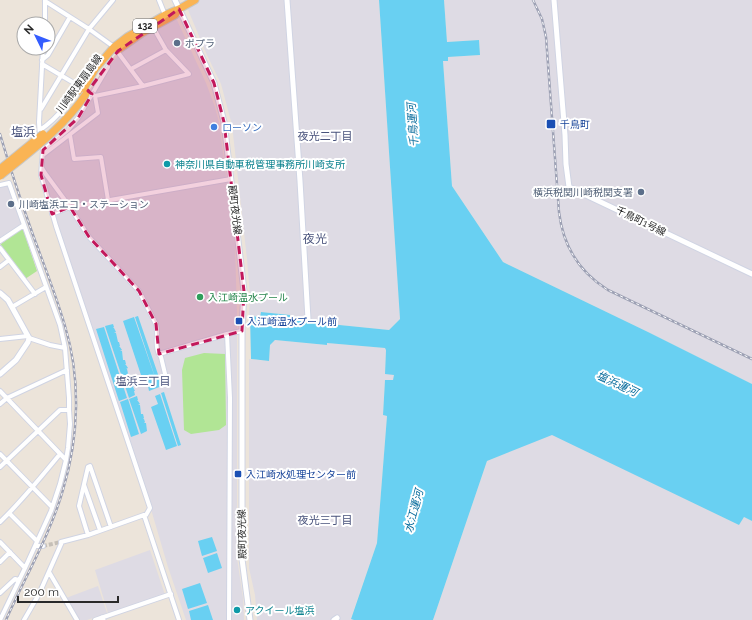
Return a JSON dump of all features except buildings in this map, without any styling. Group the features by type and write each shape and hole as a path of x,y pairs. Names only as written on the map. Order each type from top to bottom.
{"highway":[{"name":"川崎駅東扇島線","path":"0,169 59,120 71,107 88,93 95,69 127,37 195,0"},
{"name":"川崎駅東扇島線","path":"0,176 62,124 74,111 88,93 104,65 116,49 174,15 179,10"}],"street":[{"path":"40,111 89,29 113,0"},
{"path":"159,0 165,15"},
{"path":"175,0 179,10"},
{"path":"287,0 308,319"},
{"name":"千鳥町1号線","path":"554,0 569,187 752,274"},
{"path":"45,1 89,29 116,49 143,86"},
{"path":"44,16 45,1"},
{"name":"殿町夜光線","path":"179,10 216,89 224,122 231,179 244,291 242,327 242,559 250,620"},
{"path":"42,62 48,55 70,17"},
{"path":"40,130 62,111 74,96 143,86 189,74 166,50 153,27"},
{"path":"131,69 166,50"},
{"path":"24,620 39,594 61,542 88,535 146,515 150,508 42,181 43,150 40,139 40,111 42,56"},
{"path":"42,62 88,93 98,113 43,155"},
{"path":"43,150 68,130 78,118 108,67"},
{"path":"70,135 74,159 101,157 108,200"},
{"path":"42,167 89,237 139,291 156,324 156,349 161,357 166,378"},
{"path":"52,214 70,208 108,200 231,179"},
{"path":"0,185 9,183 60,325 65,348 70,398 68,448 60,484 35,546 0,620"},
{"path":"0,242 24,225"},
{"path":"0,248 35,294"},
{"path":"0,267 9,260"},
{"path":"12,307 46,287"},
{"path":"0,293 12,307 28,337 28,342 16,360 0,374"},
{"path":"159,354 227,334 242,327"},
{"path":"227,334 230,398 229,620"},
{"path":"0,339 28,337 50,345 65,348"},
{"path":"0,404 7,398 67,370"},
{"path":"0,391 66,460"},
{"path":"0,466 60,410 69,410"},
{"path":"0,454 52,507"},
{"path":"0,522 60,454"},
{"path":"88,535 79,506 88,467 90,466 111,527"},
{"path":"84,484 100,530"},
{"path":"9,513 37,541"},
{"path":"144,515 179,620"},
{"path":"0,542 25,568"},
{"path":"35,546 43,546"},
{"path":"0,562 10,552"},
{"path":"49,572 77,620"},
{"path":"0,593 14,579 19,580"},
{"path":"94,620 103,619 171,594"}],"highlighted area":[{"path":"179,9 214,83 224,122 244,291 242,331 159,354 156,324 139,291 89,237 70,207 52,214 41,175 43,150 78,118 92,94 88,91 118,51"}],"shaded area":[{"path":"184,0 379,0 400,319 389,330 289,320 290,315 261,312 260,317 249,316 250,296 247,259 232,125 221,84 206,53"},
{"path":"444,0 752,0 752,384 503,262 452,186 443,61 448,61 448,57 480,55 479,40 447,42"},
{"path":"173,20 177,20 206,83 215,107 219,122 235,245 237,313 237,558 243,598 244,620 186,620 168,567 140,472 54,217 43,174 45,170 43,158 46,149 70,129 110,65 133,43"},
{"path":"8,185 21,225 0,240 0,186"},
{"path":"275,340 327,345 327,343 386,348 385,373 394,375 394,380 385,380 383,415 387,416 377,543 351,618 354,620 257,620 255,595 249,568 249,359 269,361 270,345"},
{"path":"552,434 739,525 744,517 752,521 752,620 433,620 487,461"},
{"path":"150,550 165,595 108,613 95,570"},
{"path":"98,586 107,613 87,620 78,620 66,598"}],"green space":[{"path":"22,228 37,271 25,279 0,246"},
{"path":"204,353 225,354 226,425 219,430 191,434 184,430 182,370 185,358"}],"water":[{"path":"379,0 444,0 447,42 479,40 480,55 448,57 448,61 443,61 452,186 503,262 752,384 752,521 744,517 739,525 552,435 487,461 433,620 351,619 377,543 387,416 383,415 385,380 393,380 394,375 385,374 386,350 385,348 327,343 327,345 275,340 270,345 269,361 251,359 250,316 260,317 261,312 290,315 290,320 389,330 400,319"},
{"path":"138,316 162,386 149,391 148,386 145,387 123,321 134,317 158,386 135,317"},
{"path":"113,324 113,328 116,332 114,333 116,333 119,347 122,350 120,351 122,351 123,360 125,360 125,364 128,368 126,369 129,378 131,378 131,382 134,386 132,387 135,391 135,395 129,398 105,326"},
{"path":"104,327 127,398 119,401 96,329"},
{"path":"164,392 181,445 178,446 161,393"},
{"path":"160,394 177,446 166,450 151,407 158,404 155,396"},
{"path":"137,396 137,400 140,404 138,405 140,405 141,414 143,414 147,431 141,434 129,399"},
{"path":"128,399 139,434 131,437 120,402"},
{"path":"212,537 217,551 202,556 198,541"},
{"path":"217,553 222,568 208,573 203,558"},
{"path":"200,583 207,603 188,609 182,589"},
{"path":"208,605 213,620 191,620 189,611"}],"tunnel":[{"path":"43,546 61,542"}],"railway":[{"path":"533,0 542,19 546,37 559,212 564,236 574,257 589,275 608,290 752,359"},
{"path":"0,134 20,197 65,326 74,367 76,387 75,429 68,470 58,507 6,620"}],"place":[{"name":"ポプラ","path":"177,43"},
{"name":"千鳥町","path":"551,124"},
{"name":"ローソン","path":"214,127"},
{"name":"神奈川県自動車税管理事務所川崎支所","path":"167,164"},
{"name":"横浜税関川崎税関支署","path":"641,192"},
{"name":"川崎塩浜エコ・ステーション","path":"11,204"},
{"name":"入江崎温水プール","path":"200,297"},
{"name":"入江崎温水プール前","path":"239,321"},
{"name":"入江崎水処理センター前","path":"238,474"},
{"name":"アクイール塩浜","path":"237,610"}],"district":[{"name":"塩浜","path":"23,132"},
{"name":"夜光二丁目","path":"325,136"},
{"name":"夜光","path":"315,239"},
{"name":"塩浜三丁目","path":"143,381"},
{"name":"夜光三丁目","path":"325,520"}],"water label":[{"name":"千鳥運河","path":"413,125"},
{"name":"塩浜運河","path":"617,384"},
{"name":"水江運河","path":"414,511"}]}
